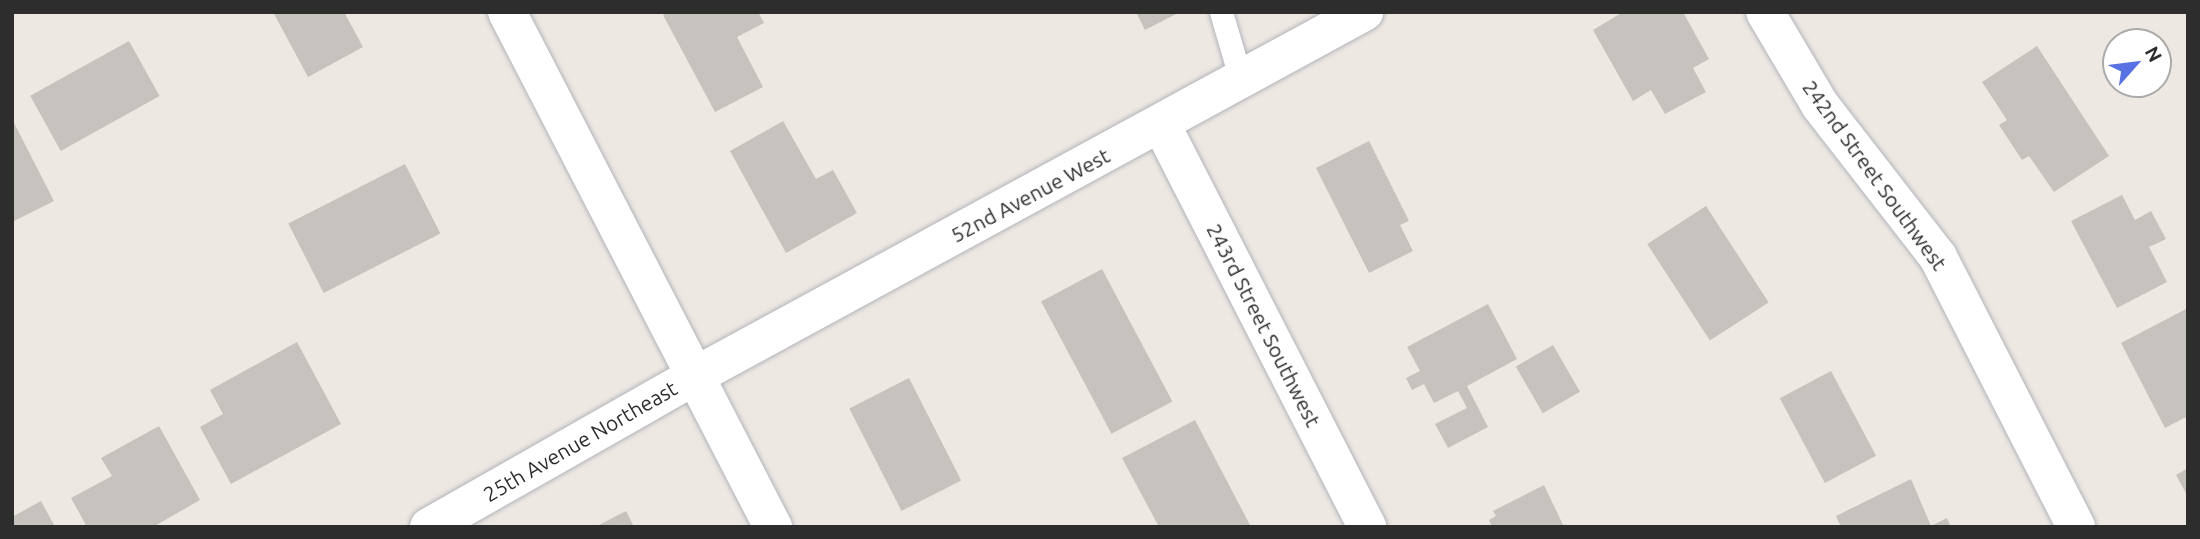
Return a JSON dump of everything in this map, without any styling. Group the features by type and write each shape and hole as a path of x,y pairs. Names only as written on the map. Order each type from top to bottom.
{"street":[{"path":"507,12 773,527"},
{"name":"52nd Avenue West","path":"695,376 1364,12"},
{"name":"242nd Street Southwest","path":"1765,12 1820,105 1938,257 2076,527"},
{"name":"243rd Street Southwest","path":"1161,124 1367,527"},
{"name":"25th Avenue Northeast","path":"429,527 695,376"}],"lane":[{"path":"1221,12 1241,80"}],"building":[{"path":"273,12 344,12 363,47 308,77"},
{"path":"668,12 758,12 764,23 737,37 763,87 715,112 663,15"},
{"path":"1136,12 1180,12 1145,30"},
{"path":"1623,12 1683,12 1709,59 1693,68 1706,92 1665,114 1651,90 1633,101 1593,30"},
{"path":"129,41 160,96 61,151 30,96"},
{"path":"2037,46 2109,156 2054,192 2029,156 2022,160 1999,125 2007,120 1982,82"},
{"path":"12,119 54,201 12,222"},
{"path":"783,121 816,179 833,170 857,213 786,253 730,151"},
{"path":"1369,141 1409,221 1400,225 1413,251 1369,273 1316,168"},
{"path":"405,164 440,233 324,293 288,223"},
{"path":"2122,195 2135,220 2151,211 2166,239 2149,247 2167,282 2117,308 2071,221"},
{"path":"1706,206 1769,302 1710,341 1647,244"},
{"path":"1102,269 1172,401 1111,434 1041,301"},
{"path":"1488,304 1517,359 1467,386 1488,427 1448,448 1435,424 1467,408 1458,391 1434,403 1424,384 1412,390 1406,378 1420,371 1407,347"},
{"path":"2188,308 2188,416 2165,428 2121,343"},
{"path":"297,342 341,424 231,484 200,427 223,414 210,390"},
{"path":"1553,345 1580,392 1543,413 1516,366"},
{"path":"1831,371 1876,456 1825,483 1780,398"},
{"path":"909,378 961,480 902,511 849,408"},
{"path":"1195,420 1251,527 1159,527 1122,458"},
{"path":"159,426 200,500 153,527 87,527 71,498 112,476 101,458"},
{"path":"2188,468 2188,497 2176,475"},
{"path":"1911,479 1931,526 1947,518 1951,527 1841,527 1836,516"},
{"path":"1544,485 1564,527 1492,527 1489,520 1496,516 1493,511"},
{"path":"41,501 55,527 12,527 12,517"},
{"path":"626,511 634,527 595,527"}]}
